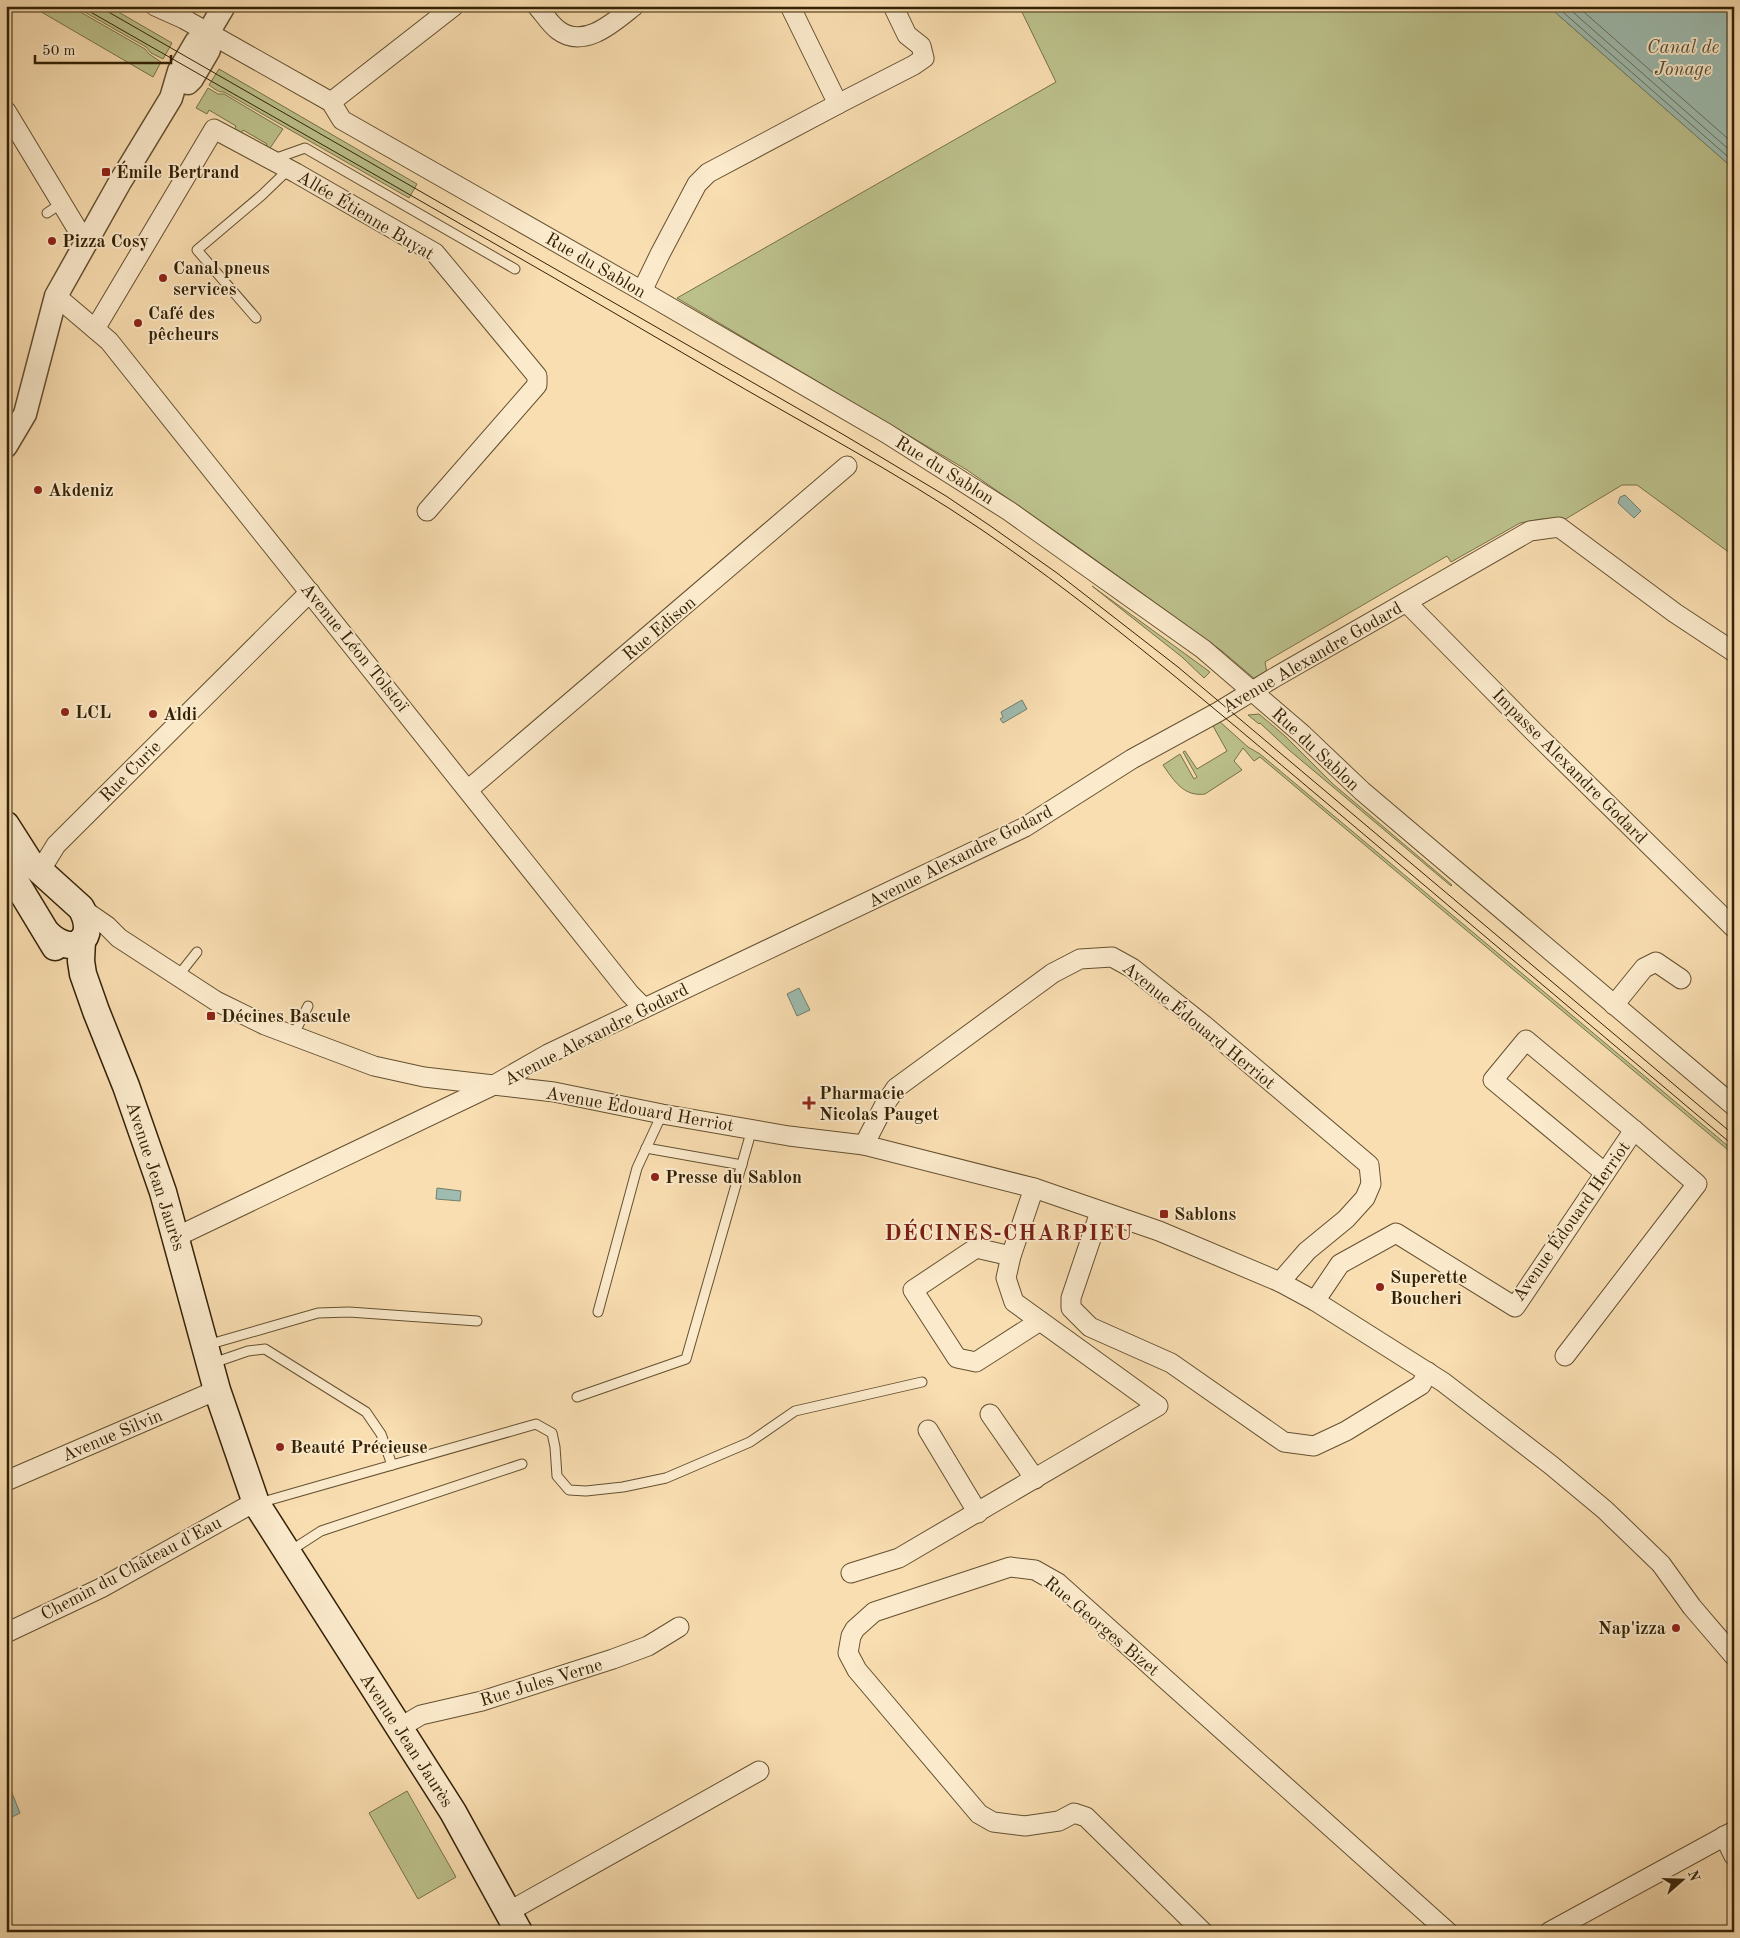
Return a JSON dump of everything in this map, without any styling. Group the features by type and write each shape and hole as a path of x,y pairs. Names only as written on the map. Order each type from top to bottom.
{"main road":[{"path":"6,825 25,856 81,908"},
{"name":"Avenue Jean Jaurès","path":"6,866 67,970 96,1011"},
{"name":"Avenue Jean Jaurès","path":"47,933 56,942 66,946 75,945 82,940 89,925 81,908"},
{"name":"Avenue Jean Jaurès","path":"82,940 81,961 83,974 164,1192 217,1390 256,1504 453,1812 513,1922"}],"street":[{"path":"6,446 25,414 56,296 85,242 171,98 183,65 196,42 208,33 224,6"},
{"path":"331,102 454,6"},
{"path":"537,6 558,31 578,37 600,32 634,6"},
{"path":"790,6 838,104"},
{"path":"642,291 698,184 708,173 914,66 924,58 921,46 907,35 893,6"},
{"name":"Rue du Sablon","path":"161,7 331,102 342,120 886,433 1009,511 1203,649 1253,691 1362,791 1734,1106"},
{"path":"6,111 54,208 85,242"},
{"name":"Allée Étienne Buyat","path":"95,329 214,129 289,169 435,253 537,376 537,385 427,511"},
{"name":"Avenue Léon Tolstoï","path":"56,296 110,341 469,789 630,994 644,1008"},
{"name":"Rue Edison","path":"469,789 847,466"},
{"name":"Avenue Alexandre Godard","path":"176,1237 494,1085 548,1054 855,910 1025,827 1132,759 1530,531 1559,527 1675,613 1734,652"},
{"name":"Rue Curie","path":"40,871 56,845 310,592"},
{"name":"Impasse Alexandre Godard","path":"1407,603 1534,732 1734,928"},
{"name":"Avenue Édouard Herriot","path":"81,908 107,926 119,938 216,1000 265,1025 374,1066 424,1077 554,1092 662,1114 789,1136 864,1145 1034,1188 1159,1232 1280,1282 1315,1301 1443,1382 1551,1465 1605,1510 1660,1564 1692,1607 1734,1656"},
{"path":"82,940 105,936 119,938"},
{"name":"Avenue Édouard Herriot","path":"864,1145 885,1104 896,1088 1053,974 1080,959 1112,957 1132,968 1205,1026 1369,1165 1370,1184 1364,1198 1346,1219 1307,1251 1280,1282"},
{"path":"1614,1005 1644,968 1656,962 1681,979"},
{"path":"1605,1173 1493,1080 1526,1040 1634,1130"},
{"name":"Avenue Édouard Herriot","path":"1315,1301 1340,1264 1396,1233 1515,1307 1634,1130 1697,1184 1565,1356"},
{"path":"851,1573 899,1558 1158,1406 1014,1302 1006,1278 1011,1256 1034,1188"},
{"path":"1100,1212 1071,1298 1071,1308 1090,1326 1172,1363 1284,1442 1314,1446 1338,1435 1421,1385 1428,1372"},
{"path":"1011,1256 976,1248 913,1290 956,1358 976,1362 1040,1321"},
{"name":"Avenue Silvin","path":"6,1481 217,1390"},
{"path":"990,1414 1035,1479"},
{"path":"928,1430 978,1513"},
{"name":"Chemin du Château d'Eau","path":"6,1632 101,1588 244,1508 256,1504"},
{"name":"Rue Georges Bizet","path":"1204,1932 1086,1817 1074,1813 1059,1821 1025,1826 993,1822 979,1814 857,1670 848,1653 851,1636 855,1629 874,1612 1010,1567 1035,1570 1058,1583 1448,1932"},
{"name":"Rue Jules Verne","path":"399,1728 422,1715 482,1701 613,1659 648,1646 679,1627"},
{"path":"513,1922 759,1771"},
{"path":"1549,1932 1729,1833 1734,1856"}],"lane":[{"path":"272,160 305,148 515,268"},
{"path":"256,318 197,250 262,195 289,169"},
{"path":"178,976 197,952"},
{"path":"294,1036 308,1006"},
{"path":"598,1312 637,1168 662,1114"},
{"path":"576,1397 686,1359 752,1129"},
{"path":"646,1148 742,1165"},
{"path":"207,1355 318,1313 349,1312 477,1321"},
{"path":"207,1355 265,1349 366,1412 381,1434 392,1464"},
{"path":"256,1504 536,1424 552,1433 557,1476 569,1490 586,1491 623,1487 666,1478 750,1442 795,1411 922,1382"},
{"path":"288,1552 321,1531 522,1464"}],"green space":[{"path":"31,6 70,6 145,49 161,62 153,77"},
{"path":"74,6 108,6 172,43 163,59 151,53 146,47"},
{"path":"1019,6 1548,6 1734,169 1734,556 1637,485 1622,485 1564,520 1542,519 1520,523 1451,562 1447,556 1265,662 1267,673 1256,680 1222,651 967,470 677,298 1056,82"},
{"path":"219,69 417,184 409,198 209,85"},
{"path":"208,88 218,94 224,94 283,129 268,151 264,149 267,144 243,130 240,135 234,131 236,126 209,110 207,114 196,108"},
{"path":"1092,586 1210,672 1204,678 1182,657"},
{"path":"1259,714 1285,736 1333,784 1452,885 1289,750 1260,723 1248,715"},
{"path":"1219,721 1734,1151 1734,1155 1260,757 1254,761 1243,748 1234,761 1242,770 1205,794 1191,793 1180,787 1163,765 1180,754 1194,779 1197,777 1183,752 1185,751 1197,769 1227,751 1213,726"},
{"path":"407,1791 456,1877 418,1899 369,1813"}],"water":[{"name":"Canal de Jonage","path":"1548,6 1734,6 1734,169"},
{"path":"1625,495 1641,511 1634,518 1618,503 1620,497"},
{"path":"1022,700 1027,709 1003,723 1000,719 1003,717 1001,712"},
{"path":"799,988 810,1010 797,1016 787,994"},
{"path":"437,1188 461,1191 460,1201 436,1199"},
{"path":"6,1788 10,1788 20,1813 8,1819"}],"tram line":[{"path":"80,6 882,467 949,508 1027,561 1198,695 1734,1146"},
{"path":"98,6 844,435 946,496 989,525 1057,573 1178,667 1734,1135"}],"place":[{"name":"Émile Bertrand","path":"106,172"},
{"name":"Pizza Cosy","path":"52,241"},
{"name":"Canal pneus services","path":"163,278"},
{"name":"Café des pêcheurs","path":"138,323"},
{"name":"Akdeniz","path":"38,490"},
{"name":"LCL","path":"65,712"},
{"name":"Aldi","path":"153,714"},
{"name":"Décines Bascule","path":"211,1016"},
{"name":"Pharmacie Nicolas Pauget","path":"809,1103"},
{"name":"Presse du Sablon","path":"655,1177"},
{"name":"Sablons","path":"1164,1214"},
{"name":"Superette Boucheri","path":"1380,1287"},
{"name":"Beauté Précieuse","path":"280,1447"},
{"name":"Nap'izza","path":"1676,1628"}],"district":[{"name":"DÉCINES-CHARPIEU","path":"1009,1232"}]}
